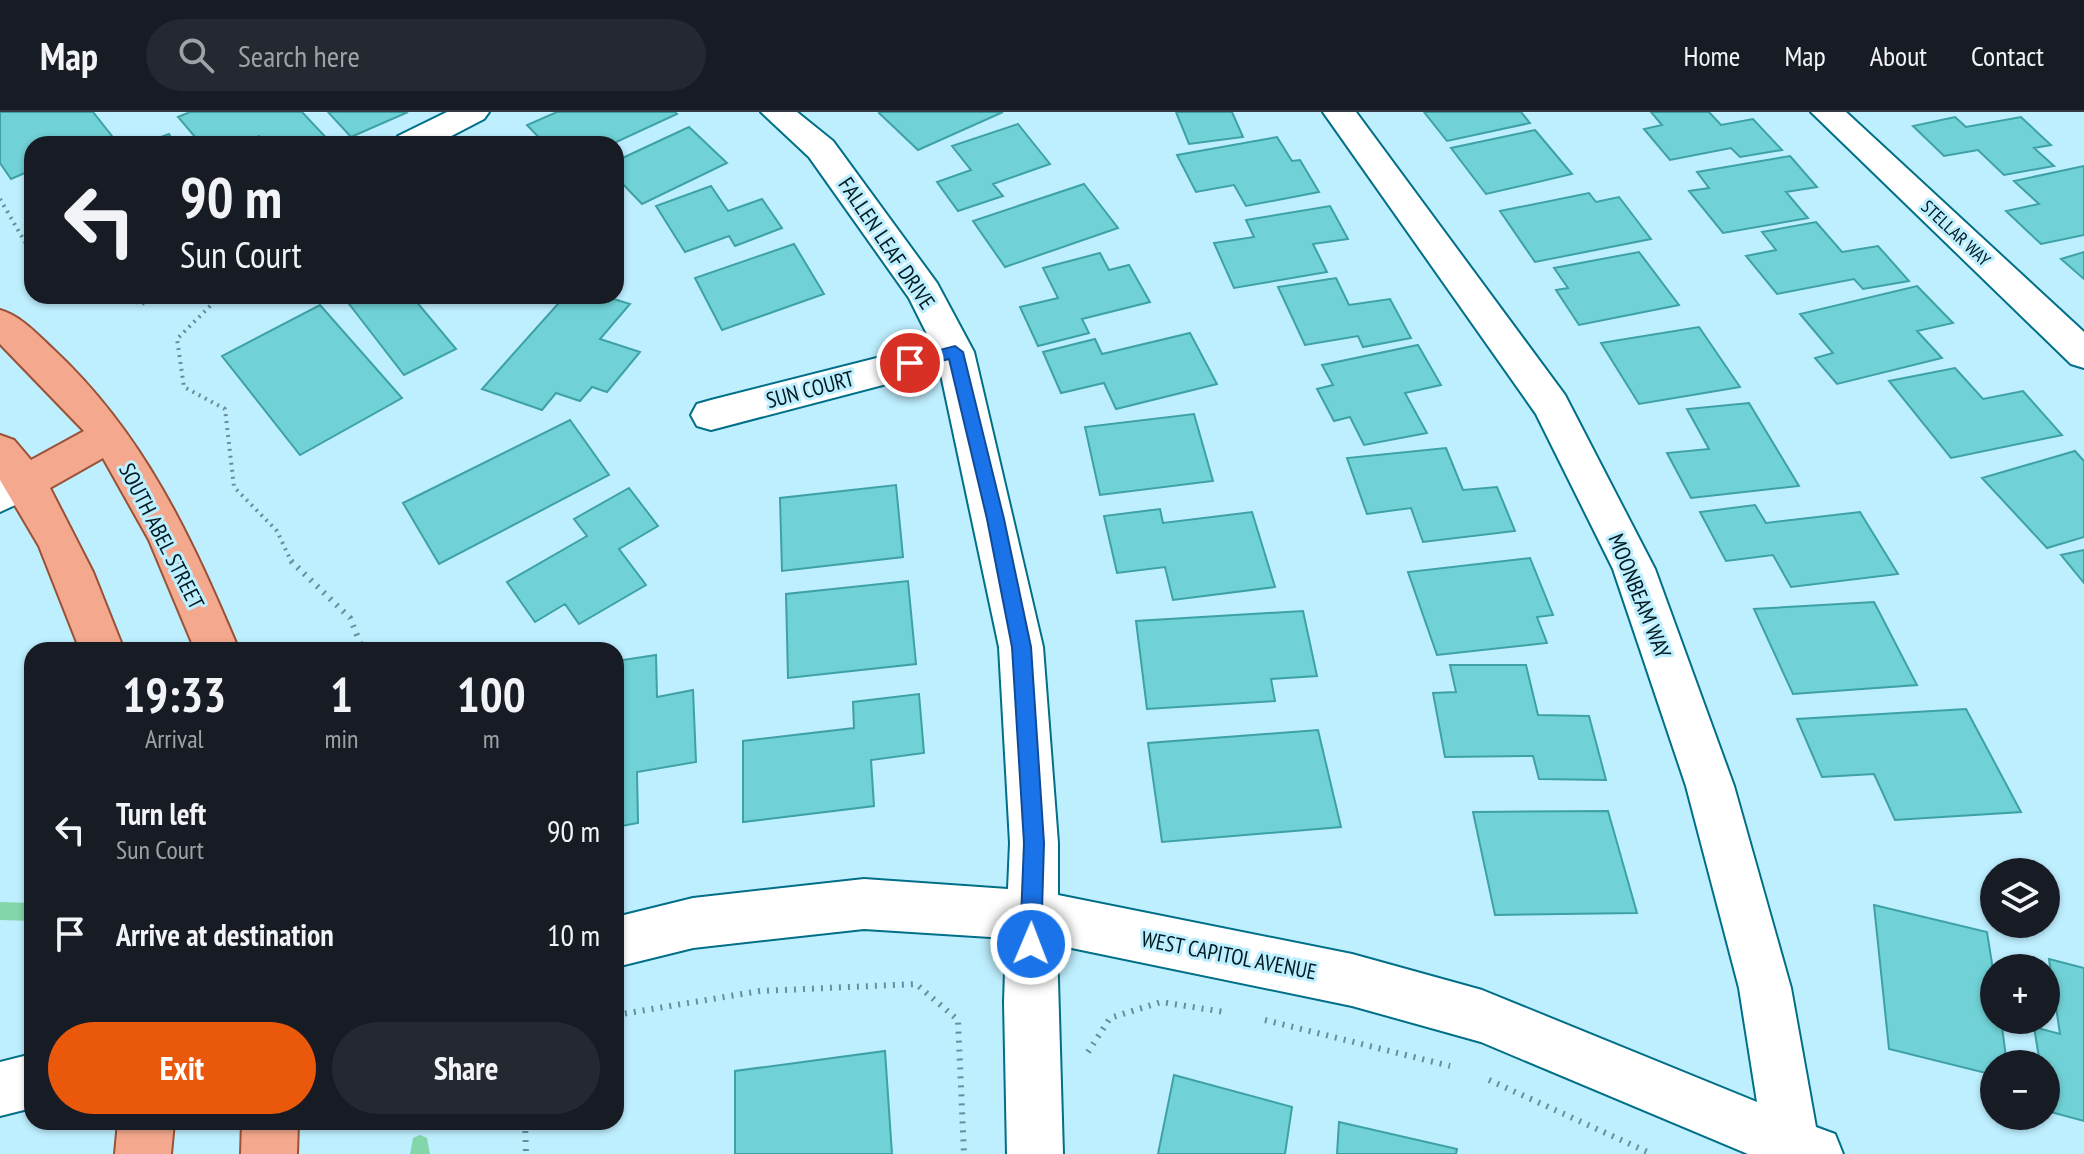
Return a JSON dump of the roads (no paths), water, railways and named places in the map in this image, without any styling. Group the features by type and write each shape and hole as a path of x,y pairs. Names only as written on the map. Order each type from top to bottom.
{"main road":[{"name":"SOUTH ABEL STREET","path":"0,323 28,347 109,436 146,495 183,567 214,642"},
{"path":"13,490 109,436"},
{"path":"0,451 13,490 56,540 99,642"},
{"path":"143,1154 145,1130"},
{"path":"269,1154 270,1130"}],"street":[{"path":"426,136 473,112"},
{"name":"FALLEN LEAF DRIVE","path":"777,112 821,149 924,292 955,352 995,519 1021,647 1034,843 1030,1002 1035,1154"},
{"name":"MOONBEAM WAY","path":"1339,112 1551,406 1634,569 1710,786 1765,988 1804,1150"},
{"name":"STELLAR WAY","path":"1827,112 2084,354"},
{"name":"SUN COURT","path":"711,415 955,352"},
{"name":"WEST CAPITOL AVENUE","path":"624,940 693,923 864,904 1031,915 1352,980 1482,1016 1804,1150"},
{"path":"0,1089 24,1083"}],"waterway":[{"path":"0,911 24,912"},
{"path":"420,1145 420,1154"}]}
